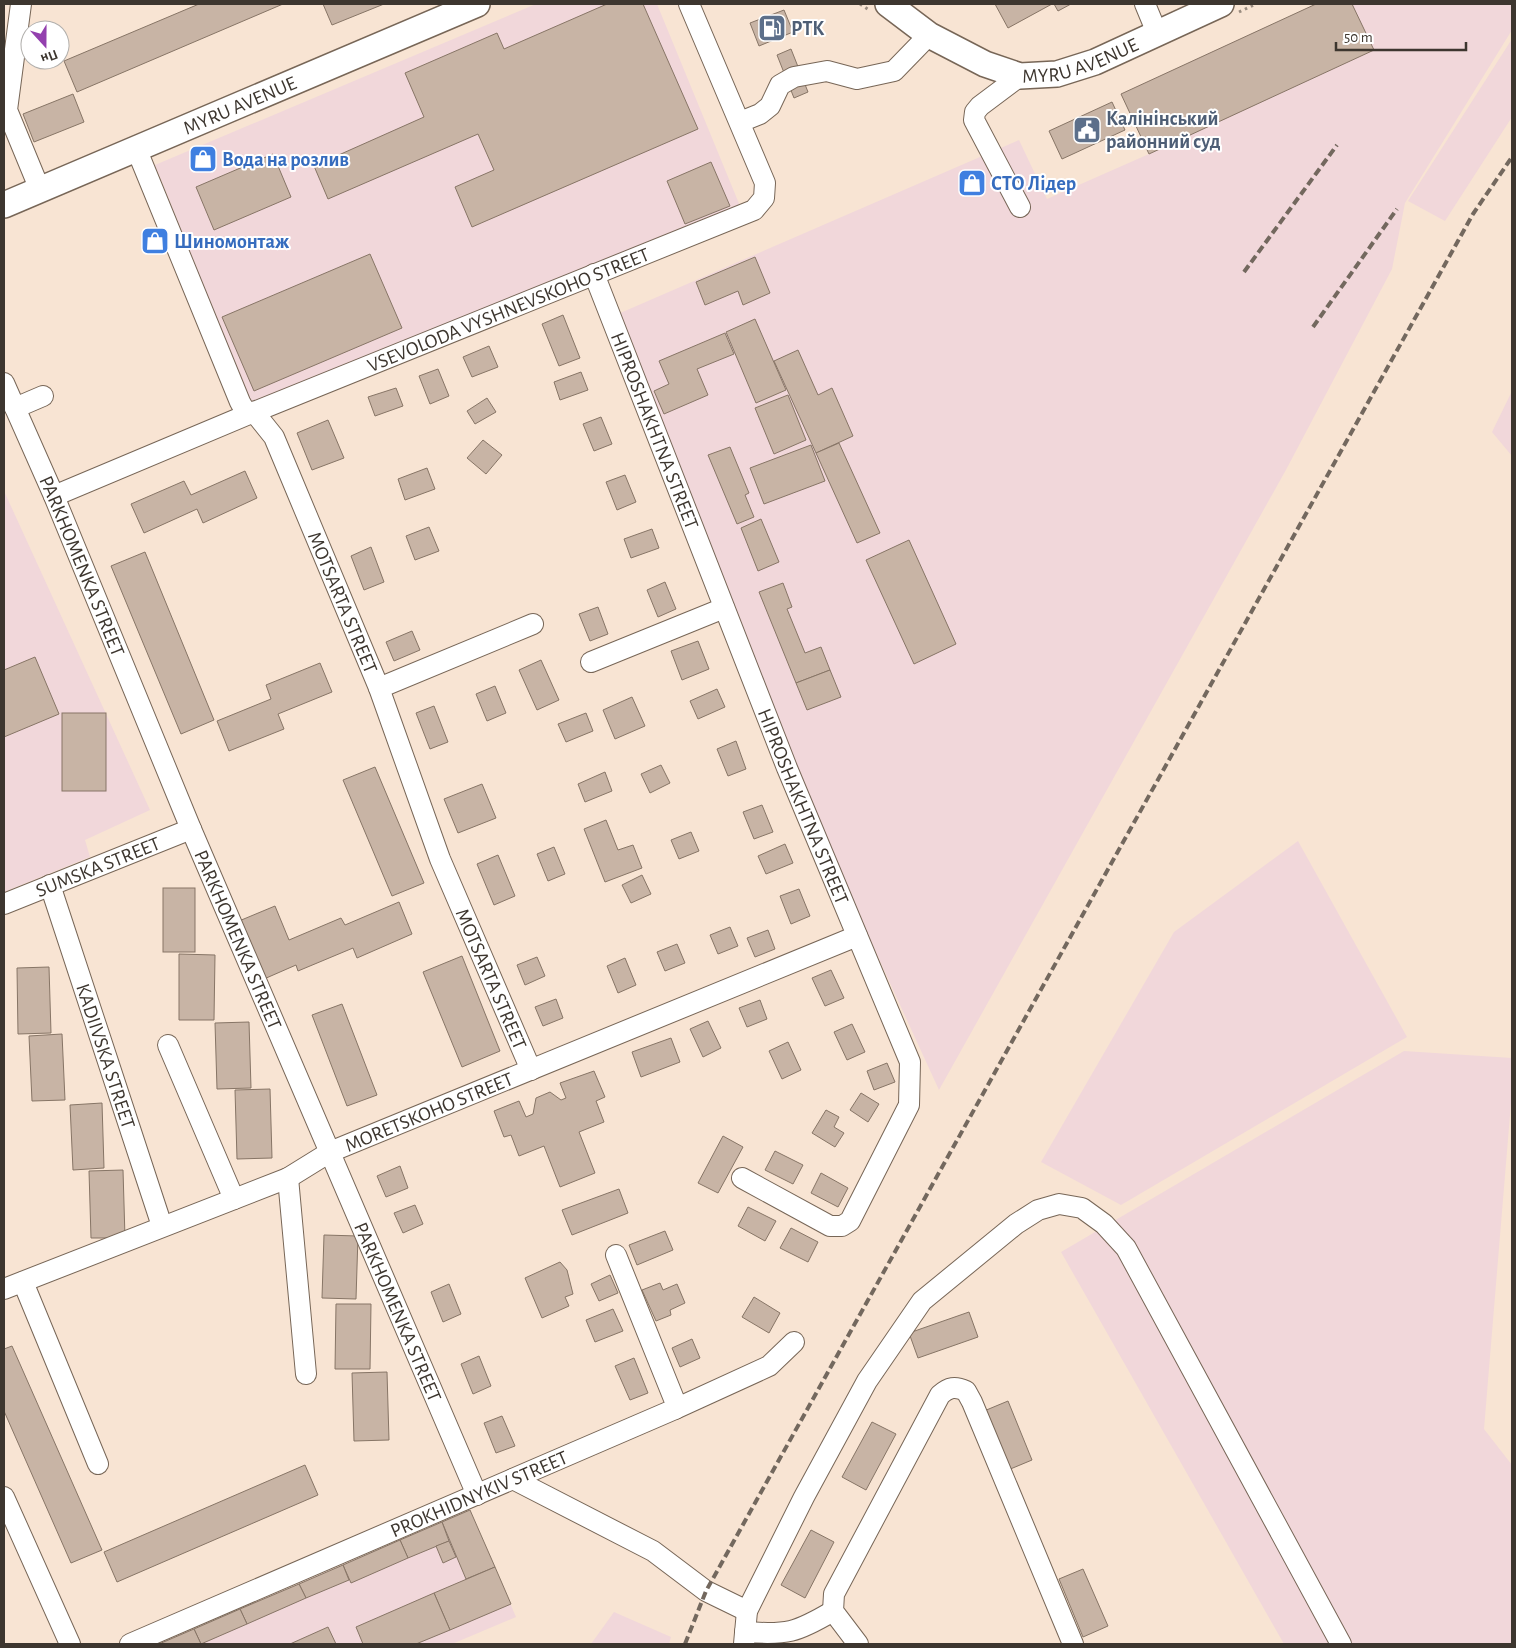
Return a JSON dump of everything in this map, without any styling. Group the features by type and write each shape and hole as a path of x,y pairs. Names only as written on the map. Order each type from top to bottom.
{"main road":[{"name":"MYRU AVENUE","path":"4,205 477,4"},
{"name":"MYRU AVENUE","path":"888,4 929,35 985,64 1020,76 1057,74 1095,62 1221,4"}],"street":[{"path":"21,4 7,83 7,110 40,190"},
{"name":"VSEVOLODA VYSHNEVSKOHO STREET","path":"54,496 254,412 754,210 764,198 765,182 689,4"},
{"path":"1145,4 1157,33"},
{"path":"740,122 760,114 770,106 780,85 794,77 827,71 857,79 894,71 929,35"},
{"path":"1020,76 980,106 975,112 974,120 1020,207"},
{"name":"MOTSARTA STREET","path":"136,148 240,402 246,411 254,412 274,437 380,688 440,859 531,1070"},
{"name":"HIPROSHAKHTNA STREET","path":"594,274 724,608 910,1062 909,1105 850,1221 842,1226 830,1226 742,1178"},
{"name":"PARKHOMENKA STREET","path":"4,383 54,496 191,829 477,1495"},
{"path":"15,408 43,396"},
{"path":"592,662 724,608"},
{"path":"380,688 533,624"},
{"name":"SUMSKA STREET","path":"4,904 191,829"},
{"name":"KADIIVSKA STREET","path":"50,885 162,1226"},
{"name":"MORETSKOHO STREET","path":"4,1289 288,1178 330,1152 857,936"},
{"path":"168,1044 234,1199"},
{"path":"288,1178 306,1374"},
{"path":"833,1611 806,1627 779,1635 745,1638 747,1611 804,1497 867,1382 922,1301 1016,1224 1038,1210 1059,1204 1082,1208 1104,1224 1126,1248 1341,1644"},
{"path":"616,1255 676,1404 675,1409"},
{"path":"22,1282 98,1464"},
{"name":"PROKHIDNYKIV STREET","path":"130,1644 675,1409 769,1366 794,1342"},
{"path":"858,1644 833,1611 834,1594 936,1404 948,1388 956,1387 966,1391 972,1402 1073,1644"},
{"path":"512,1479 653,1552 706,1591 747,1611"},
{"path":"4,1497 70,1644"}],"shaded area":[{"path":"536,4 657,4 740,206 251,402 155,165"},
{"path":"1316,4 1512,4 1512,30 1405,203 1392,269 1287,468 939,1090 834,861 618,314 1019,140 1047,199 1149,154 1121,94"},
{"path":"1512,39 1512,117 1445,221 1408,201"},
{"path":"1512,391 1512,456 1492,432"},
{"path":"4,491 150,810 85,840 90,857 4,892"},
{"path":"1298,841 1407,1037 1121,1205 1041,1162 1174,932"},
{"path":"1404,1051 1512,1058 1512,1091 1484,1429 1512,1465 1512,1644 1284,1644 1061,1252"},
{"path":"470,1510 516,1617 452,1644 159,1644"},
{"path":"614,1612 671,1637 669,1644 591,1644"}],"building":[{"path":"199,4 283,4 77,92 68,70 70,70 70,58"},
{"path":"323,4 384,4 332,25"},
{"path":"607,4 643,4 698,129 472,227 455,187 494,170 478,134 328,199 314,166 424,117 405,73 497,33 504,49"},
{"path":"995,4 1052,4 1008,28"},
{"path":"1054,4 1071,4 1058,11"},
{"path":"1316,4 1352,4 1374,50 1149,154 1121,94"},
{"name":"РТК","path":"784,10 793,32 759,46 750,23"},
{"path":"791,49 808,92 794,98 777,55"},
{"path":"73,94 84,122 34,142 23,114"},
{"name":"Калінінський районний суд","path":"1112,102 1125,130 1062,159 1049,131"},
{"path":"273,154 291,197 214,230 196,187"},
{"path":"711,162 730,206 685,224 667,181"},
{"path":"370,254 402,328 254,391 222,317"},
{"path":"755,257 770,293 743,305 738,291 705,305 696,282"},
{"path":"563,315 580,358 559,366 542,324"},
{"path":"755,319 786,390 756,403 726,332"},
{"path":"725,333 734,354 697,369 708,395 664,414 654,391 669,384 659,361"},
{"path":"489,346 498,367 472,377 463,357"},
{"path":"798,350 818,395 832,388 853,436 816,453 774,361"},
{"path":"438,369 449,396 430,404 419,376"},
{"path":"581,372 588,390 560,400 554,382"},
{"path":"396,388 403,406 375,416 368,397"},
{"path":"788,395 806,440 774,454 755,408"},
{"path":"487,398 496,412 475,424 467,411"},
{"path":"601,417 612,444 594,451 583,424"},
{"path":"328,420 344,458 312,470 297,433"},
{"path":"483,440 502,455 486,474 467,458"},
{"path":"839,443 880,533 857,543 816,453"},
{"path":"811,445 825,481 764,504 750,468"},
{"path":"730,447 749,493 745,495 754,517 737,524 708,455"},
{"path":"427,468 435,489 405,500 398,479"},
{"path":"245,471 257,498 203,523 197,509 144,533 131,504 184,481 191,495"},
{"path":"625,475 636,502 617,510 606,482"},
{"path":"761,519 779,562 758,571 741,528"},
{"path":"429,527 439,551 415,560 406,536"},
{"path":"652,529 659,548 631,558 624,539"},
{"path":"909,540 956,644 914,664 866,560"},
{"path":"371,547 384,582 364,590 351,556"},
{"path":"145,552 214,720 181,734 111,566"},
{"path":"665,582 676,609 658,617 647,590"},
{"path":"783,583 792,607 787,609 805,653 821,647 830,670 796,683 759,592"},
{"path":"598,607 608,634 590,641 579,614"},
{"path":"412,631 420,650 394,661 386,642"},
{"path":"698,641 709,669 682,680 671,651"},
{"path":"35,657 59,714 4,737 4,670"},
{"path":"541,660 559,700 537,710 519,670"},
{"path":"320,663 332,692 278,714 284,729 229,751 217,721 271,699 266,685"},
{"path":"830,670 841,697 807,710 796,683"},
{"path":"495,686 506,713 487,721 476,694"},
{"path":"717,689 725,707 698,719 690,701"},
{"path":"632,697 645,726 615,739 603,710"},
{"path":"434,706 448,742 430,749 416,713"},
{"path":"62,713 106,713 106,791 62,791"},
{"path":"586,713 593,731 566,742 558,724"},
{"path":"736,741 746,769 728,776 717,749"},
{"path":"661,765 670,783 650,793 641,774"},
{"path":"375,767 424,883 392,896 343,780"},
{"path":"605,772 612,791 585,802 578,784"},
{"path":"482,784 496,818 458,833 444,799"},
{"path":"762,805 773,832 754,839 743,812"},
{"path":"606,820 618,850 633,845 642,868 605,882 584,829"},
{"path":"691,832 699,851 679,859 671,840"},
{"path":"785,844 793,863 766,874 758,856"},
{"path":"554,847 565,874 548,881 537,854"},
{"path":"498,855 515,896 494,905 477,864"},
{"path":"642,875 651,894 631,903 622,885"},
{"path":"163,888 195,888 195,952 163,952"},
{"path":"799,889 810,916 791,924 780,896"},
{"path":"399,902 412,934 357,958 353,948 298,971 296,965 264,979 239,921 275,906 289,940 341,918 345,925"},
{"path":"730,927 738,946 718,954 710,935"},
{"path":"768,930 775,949 755,957 747,938"},
{"path":"677,944 685,963 665,971 657,952"},
{"path":"179,954 215,955 214,1020 179,1020"},
{"path":"462,956 500,1051 462,1067 423,972"},
{"path":"537,957 545,976 525,985 517,965"},
{"path":"625,958 636,985 618,993 607,966"},
{"path":"49,967 51,1033 18,1034 17,968"},
{"path":"831,970 844,998 825,1006 812,978"},
{"path":"556,999 563,1018 543,1026 535,1007"},
{"path":"760,1000 767,1019 747,1027 739,1008"},
{"path":"342,1004 377,1095 347,1106 312,1015"},
{"path":"708,1021 721,1048 703,1057 690,1029"},
{"path":"249,1022 251,1088 217,1089 215,1023"},
{"path":"852,1024 865,1052 847,1060 834,1032"},
{"path":"62,1034 65,1100 32,1101 29,1036"},
{"path":"671,1038 680,1062 641,1077 632,1052"},
{"path":"788,1042 801,1070 782,1079 769,1051"},
{"path":"887,1063 895,1082 874,1090 867,1071"},
{"path":"594,1071 605,1097 596,1101 604,1122 579,1132 595,1173 560,1187 544,1146 519,1156 511,1135 504,1137 494,1111 519,1101 526,1117 533,1114 536,1098 550,1092 561,1100 566,1098 560,1083"},
{"path":"270,1089 272,1158 237,1159 235,1090"},
{"path":"861,1093 879,1104 868,1122 850,1110"},
{"path":"102,1103 104,1168 73,1170 70,1105"},
{"path":"826,1110 839,1117 834,1127 844,1133 835,1147 812,1133"},
{"path":"723,1136 743,1147 718,1193 698,1183"},
{"path":"775,1151 803,1165 793,1184 765,1170"},
{"path":"400,1166 408,1188 386,1197 377,1176"},
{"path":"123,1170 125,1238 91,1238 89,1171"},
{"path":"821,1173 848,1188 838,1207 811,1193"},
{"path":"619,1189 628,1213 572,1235 562,1210"},
{"path":"415,1205 423,1224 403,1233 394,1213"},
{"path":"748,1207 776,1221 765,1241 738,1226"},
{"path":"791,1228 818,1242 808,1262 780,1248"},
{"path":"665,1231 673,1250 637,1265 629,1245"},
{"path":"324,1235 358,1236 356,1299 322,1298"},
{"path":"560,1262 567,1270 573,1294 565,1297 569,1306 542,1318 525,1278"},
{"path":"610,1275 618,1293 599,1301 591,1284"},
{"path":"660,1283 663,1290 677,1284 685,1303 670,1310 671,1315 656,1321 642,1290"},
{"path":"449,1284 461,1314 443,1322 431,1292"},
{"path":"754,1297 780,1313 769,1333 742,1317"},
{"path":"336,1304 371,1304 370,1369 335,1369"},
{"path":"613,1309 623,1331 595,1342 586,1320"},
{"path":"969,1312 978,1337 918,1358 909,1333"},
{"path":"692,1339 700,1358 680,1367 672,1348"},
{"path":"12,1346 102,1550 71,1563 4,1411 4,1349"},
{"path":"479,1356 491,1386 473,1394 461,1364"},
{"path":"634,1358 648,1393 630,1400 615,1366"},
{"path":"387,1372 389,1440 354,1441 352,1373"},
{"path":"1008,1401 1032,1460 1008,1470 984,1411"},
{"path":"502,1416 515,1446 496,1453 484,1423"},
{"path":"872,1422 896,1434 866,1490 842,1477"},
{"path":"305,1465 318,1495 117,1582 104,1552"},
{"path":"470,1510 495,1567 466,1579 442,1522"},
{"path":"442,1522 449,1541 408,1558 400,1540"},
{"path":"811,1530 834,1542 805,1598 781,1585"},
{"path":"400,1540 408,1558 351,1583 343,1565"},
{"path":"449,1541 456,1557 443,1563 436,1546"},
{"path":"343,1565 349,1580 306,1598 299,1584"},
{"path":"495,1567 511,1604 450,1630 434,1593"},
{"path":"1083,1569 1108,1626 1083,1637 1059,1579"},
{"path":"299,1584 306,1598 247,1624 240,1609"},
{"path":"434,1593 450,1630 416,1644 363,1644 356,1627"},
{"path":"240,1609 247,1624 201,1644 194,1629"},
{"path":"328,1627 336,1644 290,1644"},
{"path":"194,1629 201,1644 159,1644"}],"railway":[{"path":"1244,272 1337,145"},
{"path":"685,1644 706,1591 1473,214 1512,157"},
{"path":"1313,327 1397,209"}],"place":[{"name":"РТК","path":"772,28"},
{"name":"Калінінський районний суд","path":"1087,130"},
{"name":"Вода на розлив","path":"203,159"},
{"name":"СТО Лідер","path":"972,183"},
{"name":"Шиномонтаж","path":"155,241"}]}
